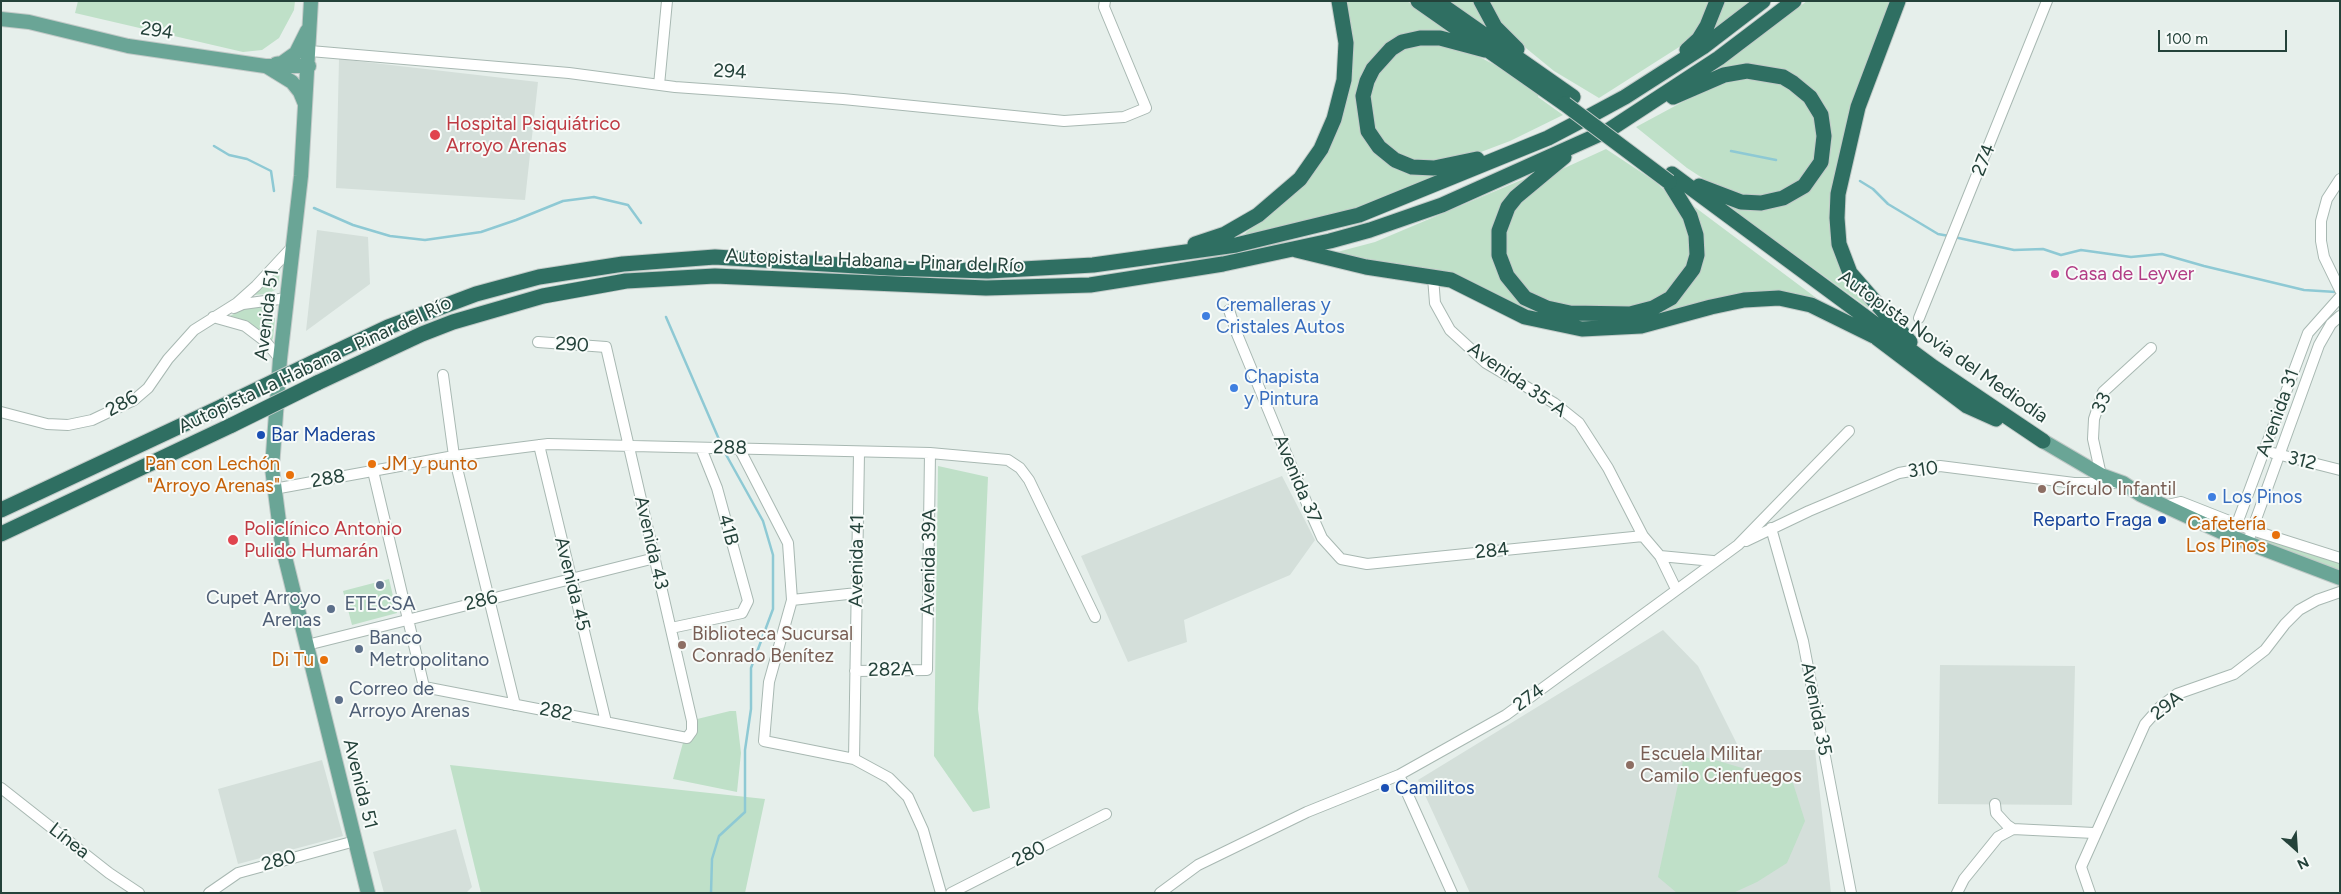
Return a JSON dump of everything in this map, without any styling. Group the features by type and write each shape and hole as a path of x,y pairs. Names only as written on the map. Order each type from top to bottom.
{"highway":[{"path":"1093,265 1193,245 1225,234 1258,215 1300,179 1321,148 1334,119 1344,80 1346,43 1339,1"},
{"path":"1418,1 1485,50 1569,101"},
{"path":"1436,1 1671,178 1741,202 1772,202 1804,186 1821,162 1824,136 1820,115 1810,97 1793,83 1777,76 1747,71 1724,75 1639,112"},
{"path":"1481,1 1500,32 1569,101"},
{"path":"1625,97 1699,39 1708,26 1717,1"},
{"name":"Autopista La Habana - Pinar del Río","path":"1,510 388,327 476,294 540,277 623,264 715,257 888,268 988,271 1093,265 1236,245 1359,215 1548,138 1625,97 1703,47 1763,1"},
{"name":"Autopista La Habana - Pinar del Río","path":"1,534 422,334 482,312 543,296 626,280 715,276 986,288 1090,285 1204,267 1292,250 1370,230 1442,205 1590,139 1639,112 1750,36 1794,1"},
{"path":"1898,1 1858,108 1848,147 1838,194 1839,244 1850,273 1933,367"},
{"path":"1485,50 1440,38 1420,38 1402,42 1391,49 1373,69 1363,96 1368,131 1379,147 1402,163 1412,167 1434,168 1458,164 1548,138"},
{"path":"1590,139 1526,188 1508,207 1502,219 1499,231 1499,255 1507,276 1525,298 1547,308 1570,313 1630,314 1653,308 1671,298 1693,269 1697,255 1696,235 1690,216 1671,178"},
{"name":"Autopista Novia del Mediodía","path":"1671,178 1933,367 2043,441"},
{"name":"Autopista Novia del Mediodía","path":"1671,178 1967,406 2043,441"},
{"path":"1292,250 1366,267 1451,280 1525,317 1582,328 1640,326 1744,300 1779,298 1811,305 1874,336"},
{"path":"219,408 229,426"}],"main road":[{"name":"Avenida 51","path":"311,1 310,51 295,245 280,359 272,468 282,545 368,893"},
{"name":"294","path":"1,19 29,22 128,46 265,66 309,66"},
{"path":"265,66 282,63 296,53 304,41 311,20"},
{"path":"265,66 292,82 300,92 306,106"},
{"path":"2043,441 2102,475 2123,483 2163,506 2235,531 2247,544 2340,578"}],"street":[{"path":"659,85 667,1"},
{"name":"294","path":"310,51 568,73 659,85 1064,121 1124,117 1146,108 1104,7 1106,1"},
{"name":"274","path":"1919,318 2046,1"},
{"path":"2340,179 2327,199 2321,221 2321,241 2324,257 2340,290"},
{"path":"213,317 237,303 295,245"},
{"name":"Avenida 35-A","path":"1433,276 1435,303 1450,330 1486,363 1554,403 1579,423 1608,468 1643,536 1660,556 1676,589"},
{"name":"Avenida 31","path":"2235,531 2308,334 2340,297"},
{"path":"213,317 244,304 287,298"},
{"name":"Avenida 37","path":"1229,310 1237,334 1322,538 1341,559"},
{"name":"Avenida 31","path":"2247,544 2319,345 2331,324 2340,316"},
{"path":"213,317 245,326 266,342 280,359"},
{"name":"286","path":"1,412 47,424 68,425 92,420 120,408 141,395 181,343 194,330 213,317"},
{"name":"290","path":"538,342 606,347"},
{"name":"Avenida 43","path":"606,347 692,720 692,732 687,738"},
{"name":"33","path":"2102,475 2093,438 2094,419 2103,392 2151,348"},
{"path":"443,375 454,456 515,704"},
{"name":"274","path":"1160,893 1198,865 1307,812 1399,775 1506,716 1738,545 1849,431"},
{"name":"288","path":"274,489 454,456 539,445 628,445 859,453 930,453 1008,460 1020,468 1029,480 1095,617"},
{"name":"Avenida 45","path":"539,445 606,722"},
{"name":"41B","path":"671,628 742,613 748,601 717,488 702,448"},
{"path":"738,448 788,543 792,600 769,682 764,741 854,759 889,778 908,797 923,830 941,893"},
{"name":"312","path":"2264,451 2340,470"},
{"name":"Avenida 41","path":"854,759 859,453"},
{"name":"Avenida 39A","path":"927,670 930,453"},
{"name":"310","path":"1738,545 1771,528 1899,473 1940,466 2074,483 2123,483"},
{"path":"373,471 408,620"},
{"name":"Avenida 35","path":"1771,528 1803,641 1851,893"},
{"path":"2235,531 2252,530 2340,558"},
{"name":"284","path":"1341,559 1367,564 1643,536"},
{"path":"1660,556 1713,562"},
{"name":"286","path":"306,645 655,558"},
{"name":"29A","path":"2090,893 2081,867 2094,833 2145,724 2160,707 2186,691 2234,674 2264,650 2299,610 2317,600 2340,592"},
{"path":"792,600 857,593"},
{"name":"282","path":"408,620 424,687 687,738"},
{"name":"282A","path":"856,670 927,670"},
{"path":"1399,775 1452,893"},
{"name":"Línea","path":"1,788 109,873 139,893"},
{"path":"1995,804 1996,813 2013,829 2094,833"},
{"name":"280","path":"952,893 1106,814"},
{"path":"1957,893 1964,879 1998,837 2013,829"},
{"name":"280","path":"209,893 238,873 355,840"}],"shaded area":[{"name":"Hospital Psiquiátrico Arroyo Arenas","path":"339,59 538,82 525,200 336,188"},
{"path":"317,230 368,237 370,284 306,331"},
{"path":"1282,476 1315,540 1290,575 1184,620 1187,642 1128,662 1081,556"},
{"name":"Escuela Militar Camilo Cienfuegos","path":"1663,630 1698,666 1740,750 1815,750 1831,893 1470,893 1418,780"},
{"path":"1940,665 2075,666 2072,805 1938,804"},
{"path":"322,760 343,836 238,864 218,789"},
{"path":"456,829 472,887 466,893 384,893 373,852"}],"green space":[{"path":"78,1 295,1 294,10 279,38 262,50 243,52 75,13"},
{"path":"1343,1 1407,1 1457,37 1420,34 1361,81 1380,155 1457,169 1355,208 1243,235 1285,200 1332,139"},
{"path":"1447,1 1478,1 1501,39"},
{"path":"1487,1 1712,1 1703,22 1687,42 1599,98 1554,71 1510,35 1492,12"},
{"path":"1721,1 1751,1 1711,32"},
{"path":"1807,1 1895,1 1856,106 1835,246 1882,318 1719,200 1785,202 1828,144 1796,79 1707,75"},
{"path":"1445,44 1468,51 1495,65 1539,93 1538,97 1563,115 1510,141 1473,155 1420,164 1401,158 1383,144 1372,127 1368,105 1377,71 1406,45"},
{"path":"1749,75 1772,78 1806,100 1819,128 1816,161 1796,186 1755,199 1724,192 1687,168 1636,127 1725,79"},
{"path":"1606,149 1656,182 1680,206 1689,227 1691,251 1687,270 1675,289 1657,300 1634,308 1568,308 1524,292 1511,275 1503,240 1518,202 1547,176"},
{"path":"1538,173 1509,198 1494,253 1533,307 1657,310 1699,269 1684,199 1827,306 1802,298 1677,311 1602,325 1538,315 1448,274 1326,255 1375,242"},
{"path":"280,266 279,283 275,290 267,294 253,295"},
{"path":"248,306 264,306 270,311 275,319 271,342 255,327 230,316"},
{"path":"938,466 988,477 978,709 990,808 973,812 934,756"},
{"path":"2257,536 2340,562 2340,571 2254,542"},
{"path":"389,579 397,613 352,625 343,591"},
{"path":"736,711 741,753 737,792 673,779 689,721"},
{"path":"1698,755 1793,783 1805,821 1787,863 1757,882 1733,893 1677,893 1658,877 1683,761"},
{"path":"450,765 765,799 745,893 481,893"}],"waterway":[{"path":"214,146 229,155 247,159 271,171 274,191"},
{"path":"1731,151 1776,160"},
{"path":"1860,181 1873,189 1888,204 1938,234 1949,236"},
{"path":"314,208 353,225 390,236 425,240 481,232 563,201 594,197 628,205 641,223"},
{"path":"1954,237 2014,250 2043,249 2061,255 2081,250 2131,257 2162,254 2304,290 2336,292"},
{"path":"666,317 721,444"},
{"path":"711,893 712,859 719,836 745,812 745,750 751,709 751,668 773,609 773,555 763,521 724,451"}],"place":[{"name":"Hospital Psiquiátrico Arroyo Arenas","path":"435,135"},
{"name":"Casa de Leyver","path":"2055,274"},
{"name":"Cremalleras y Cristales Autos","path":"1206,316"},
{"name":"Chapista y Pintura","path":"1234,388"},
{"name":"Bar Maderas","path":"261,435"},
{"name":"JM y punto","path":"372,464"},
{"name":"Pan con Lechón \"Arroyo Arenas\"","path":"290,475"},
{"name":"Círculo Infantil","path":"2042,489"},
{"name":"Los Pinos","path":"2212,497"},
{"name":"Reparto Fraga","path":"2162,520"},
{"name":"Cafetería Los Pinos","path":"2276,535"},
{"name":"Policlínico Antonio Pulido Humarán","path":"233,540"},
{"name":"ETECSA","path":"380,585"},
{"name":"Cupet Arroyo Arenas","path":"331,609"},
{"name":"Biblioteca Sucursal Conrado Benítez","path":"682,645"},
{"name":"Banco Metropolitano","path":"359,649"},
{"name":"Di Tu","path":"324,660"},
{"name":"Correo de Arroyo Arenas","path":"339,700"},
{"name":"Escuela Militar Camilo Cienfuegos","path":"1630,765"},
{"name":"Camilitos","path":"1385,788"}]}
